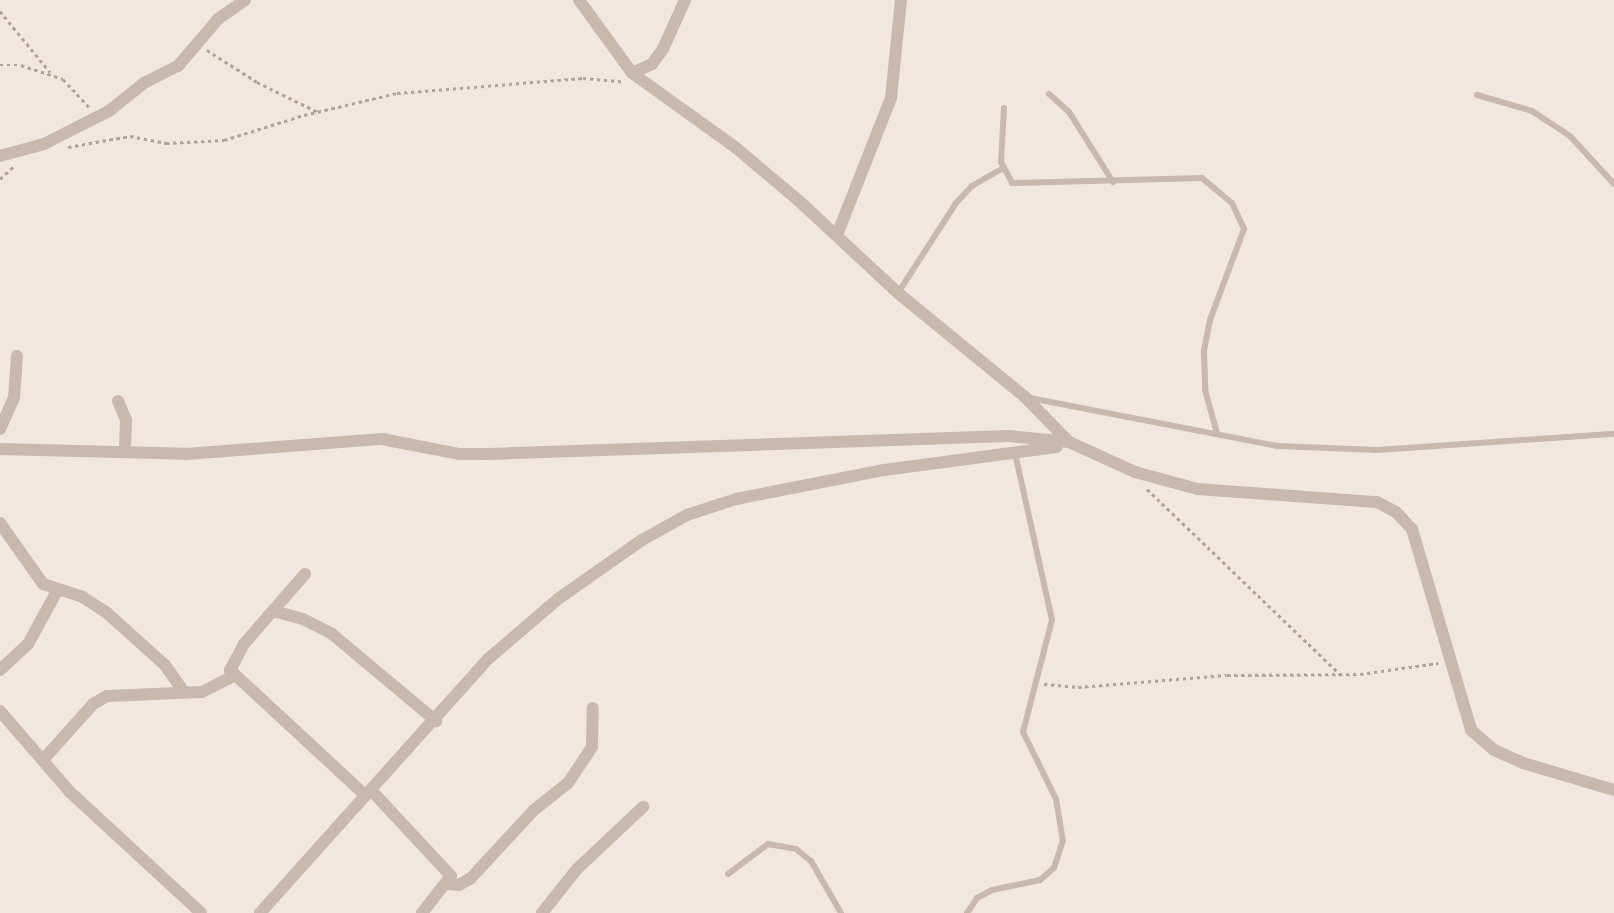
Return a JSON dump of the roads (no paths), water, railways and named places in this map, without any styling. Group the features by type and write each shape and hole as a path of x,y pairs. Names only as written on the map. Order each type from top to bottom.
{"street":[{"path":"0,156 44,144 99,117 144,83 178,66 218,19 245,0"},
{"path":"579,0 636,76 735,147 837,235 898,293 1025,397 1069,442"},
{"path":"636,76 652,64 663,48 685,0"},
{"path":"837,235 891,98 901,0"},
{"path":"0,429 14,398 17,356"},
{"path":"118,401 126,420 125,452"},
{"path":"0,449 243,451 382,439 459,454 905,437 1009,436 1069,442 1135,472 1198,489 1377,502 1396,512 1412,529 1426,565 1471,730 1494,750 1569,780 1614,790"},
{"path":"260,913 367,792 436,721 488,659 558,600 642,540 687,515 736,499 884,470 1015,453 1048,446 1084,449"},
{"path":"0,523 36,577 57,591 81,596 107,613 165,665 183,691"},
{"path":"305,574 231,662 233,676 367,792 452,876 422,913"},
{"path":"0,670 28,644 57,591"},
{"path":"273,611 303,619 332,634 436,721"},
{"path":"43,760 93,704 107,696 202,692 233,676"},
{"path":"446,884 459,885 471,878 534,810 575,774 592,747 593,708"},
{"path":"0,711 70,792 201,913"},
{"path":"542,913 597,849 643,807"}],"lane":[{"path":"1049,94 1069,112 1113,182"},
{"path":"1477,95 1532,111 1570,136 1614,184"},
{"path":"1004,108 1003,168 1012,183 1113,182 1170,175 1202,178 1220,189 1241,219 1242,241 1210,320 1204,352 1205,390 1217,433"},
{"path":"898,293 956,202 972,186 1003,168"},
{"path":"1025,397 1278,446 1377,450 1614,434"},
{"path":"967,913 977,898 992,890 1040,880 1060,856 1063,841 1056,799 1023,732 1052,620 1015,453"},
{"path":"728,874 768,844 796,849 811,861 841,913"}]}
